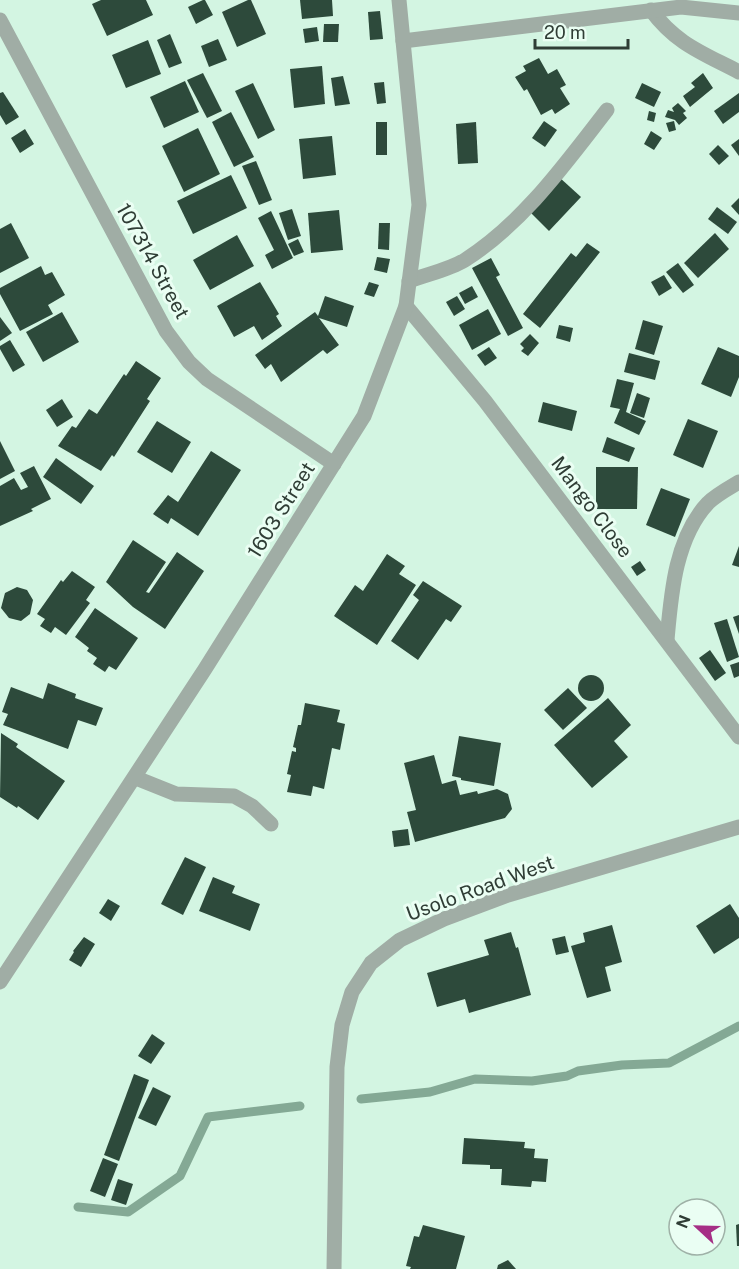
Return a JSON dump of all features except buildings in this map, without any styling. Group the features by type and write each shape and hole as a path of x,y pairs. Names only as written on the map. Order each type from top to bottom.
{"street":[{"name":"1603 Street","path":"0,982 136,778 364,416 406,306 418,205 399,0"},
{"path":"403,41 651,10 680,3 739,13"},
{"path":"651,10 678,40 739,72"},
{"name":"107314 Street","path":"0,20 166,331 183,354 207,379 334,464"},
{"path":"409,281 463,261 507,229 542,192 607,110"},
{"name":"Mango Close","path":"406,306 485,401 739,737"},
{"path":"667,640 672,591 678,562 689,531 708,503 739,482"},
{"path":"136,778 176,794 234,796 252,806 271,824"},
{"name":"Usolo Road West","path":"334,1269 337,1067 342,1025 352,992 371,963 400,940 444,919 508,895 739,827"}],"waterway":[{"path":"361,1099 430,1092 475,1079 532,1081 622,1065 669,1063 739,1026"},
{"path":"78,1207 128,1212 180,1176 208,1117 300,1106"}]}
